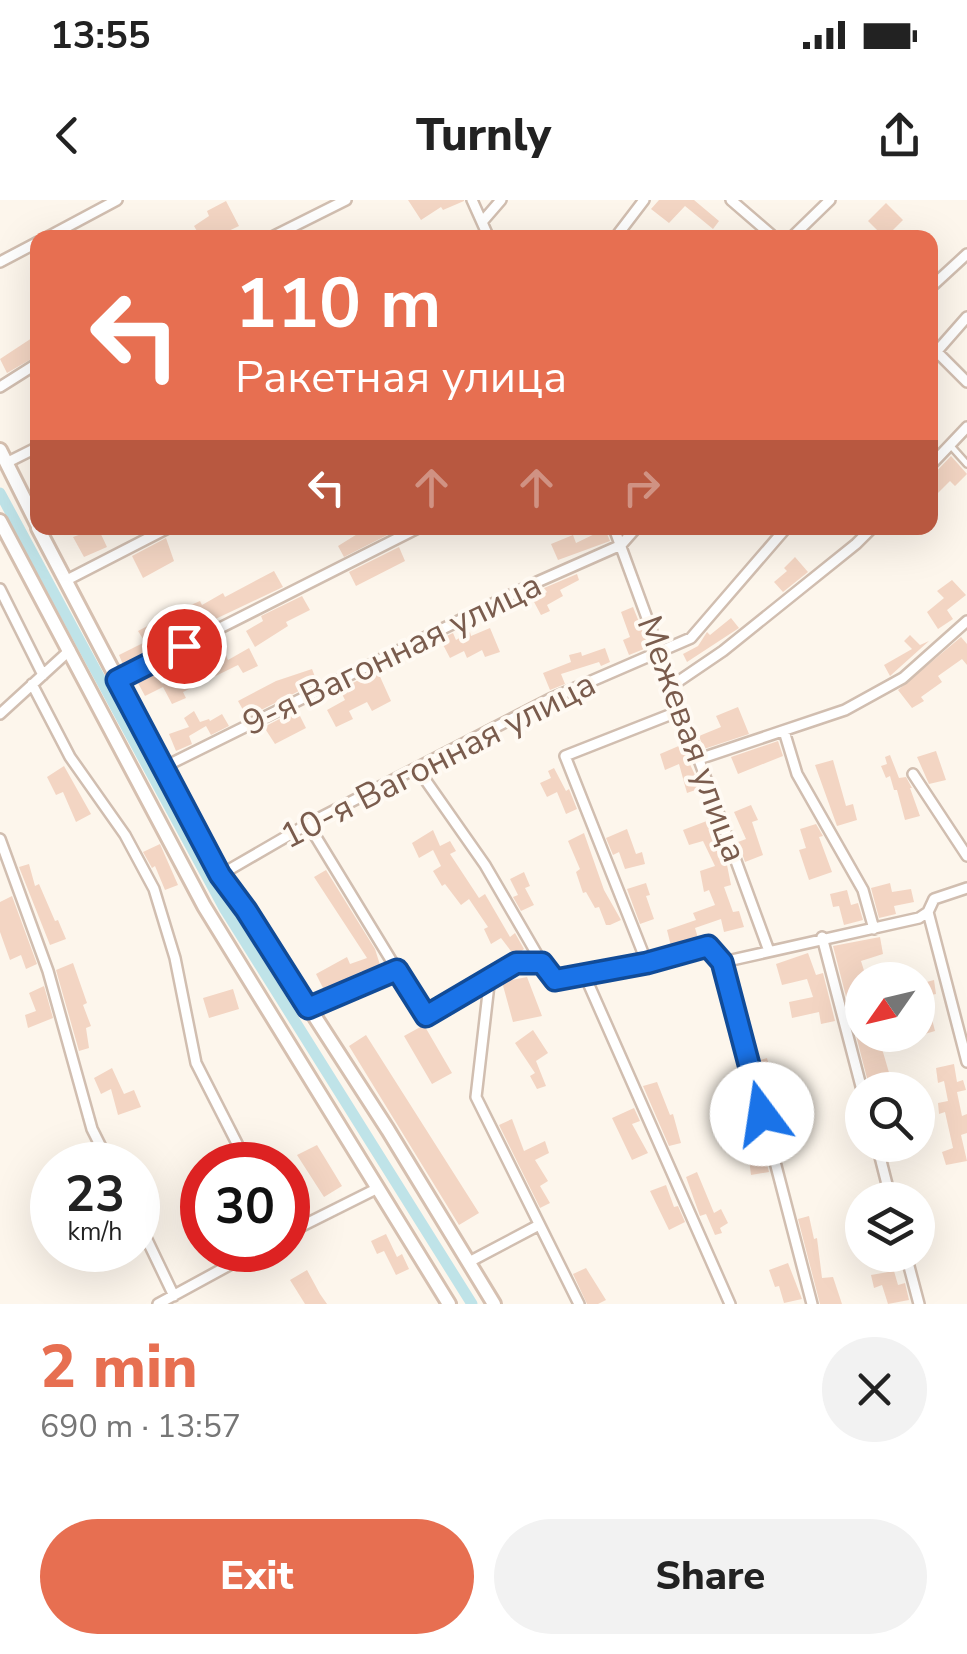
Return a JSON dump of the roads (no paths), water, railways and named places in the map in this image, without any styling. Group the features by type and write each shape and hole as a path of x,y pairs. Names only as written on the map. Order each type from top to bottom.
{"main road":[{"path":"3,456 30,510"},
{"path":"0,522 204,906 448,1304"},
{"path":"42,535 220,875 388,1130 494,1304"}],"street":[{"path":"61,230 118,200"},
{"path":"286,230 346,200"},
{"path":"472,200 486,230"},
{"path":"482,222 501,200"},
{"path":"621,230 644,200"},
{"path":"731,200 765,230"},
{"path":"799,230 830,200"},
{"path":"0,262 30,246"},
{"path":"938,281 967,254"},
{"path":"938,346 967,317"},
{"path":"938,357 967,382"},
{"path":"0,387 30,368"},
{"path":"938,458 967,427"},
{"path":"3,456 30,449"},
{"path":"65,580 154,535"},
{"path":"117,680 404,535"},
{"name":"Межевая улица","path":"618,535 769,951"},
{"path":"622,544 630,535"},
{"name":"10-я Вагонная улица","path":"220,875 308,824 550,699 691,638 780,535"},
{"path":"673,685 723,650 865,535"},
{"name":"9-я Вагонная улица","path":"164,767 535,583 622,544"},
{"path":"0,589 43,675"},
{"path":"699,759 845,710 903,678 967,621"},
{"path":"0,714 70,650"},
{"path":"32,684 70,758 125,836 154,889 174,958 196,1063 236,1142"},
{"path":"647,963 564,756 682,710"},
{"path":"784,731 797,774 863,890 874,929"},
{"path":"417,768 485,864 555,980 647,963 708,946 722,962 812,1304"},
{"path":"913,774 967,856"},
{"path":"308,824 426,1016 516,963 542,963"},
{"path":"0,840 48,971 98,1142"},
{"path":"722,962 918,918 928,912 934,899 967,888"},
{"path":"928,912 967,1062"},
{"path":"822,937 857,1072"},
{"path":"308,1008 397,970"},
{"path":"490,976 476,1097 579,1304"},
{"path":"585,976 730,1304"},
{"path":"310,1222 378,1188"},
{"path":"469,1262 539,1225"},
{"path":"160,1267 174,1296"},
{"path":"158,1304 217,1272"},
{"path":"911,1272 919,1304"}],"lane":[{"path":"950,445 967,464"}],"waterway":[{"path":"0,493 224,908 472,1304"}]}
